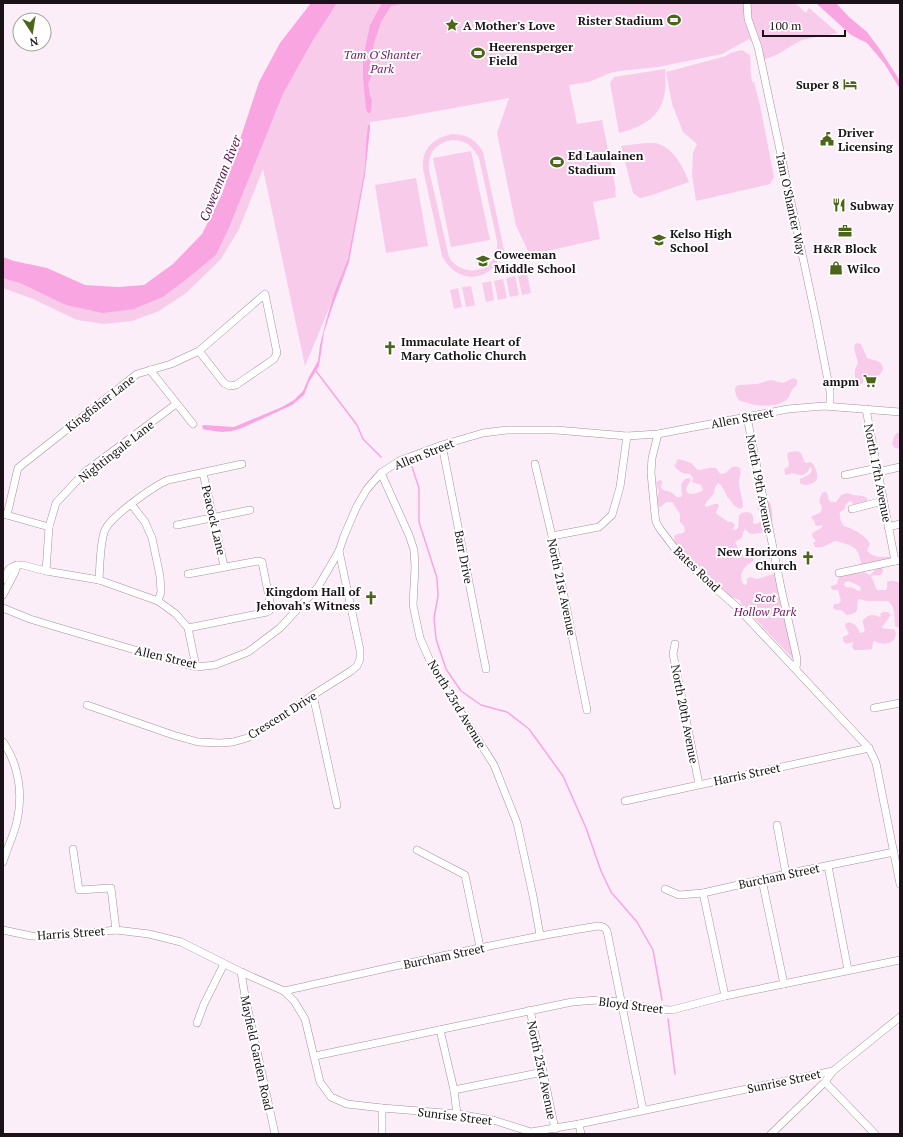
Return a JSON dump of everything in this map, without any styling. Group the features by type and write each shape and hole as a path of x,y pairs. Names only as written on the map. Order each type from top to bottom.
{"street":[{"name":"Tam O'Shanter Way","path":"747,3 748,19 758,47 816,319 830,390 830,406"},
{"name":"Kingfisher Lane","path":"5,515 18,468 137,374 171,364 200,351 265,294 277,353 274,359 236,385 230,386 224,384 200,351"},
{"path":"150,370 193,424"},
{"name":"Nightingale Lane","path":"46,571 48,527 56,503 85,472 176,404"},
{"name":"Allen Street","path":"3,608 30,619 196,667 215,665 248,652 280,628 318,587 339,551 357,506 367,489 381,473 400,461 442,445 483,433 507,430 556,430 627,436 658,434 788,409 824,406 900,412"},
{"name":"North 17th Avenue","path":"866,409 888,527 898,561"},
{"name":"North 19th Avenue","path":"747,416 780,588 797,659 796,669"},
{"name":"Bates Road","path":"658,434 652,458 651,473 656,522 660,529 679,554 738,608 869,748"},
{"path":"552,536 599,527 612,515 620,487 627,436"},
{"name":"Barr Drive","path":"442,445 486,669"},
{"path":"99,580 105,530 109,522 131,504 158,484 168,480 242,464"},
{"name":"North 21st Avenue","path":"536,464 587,710"},
{"path":"846,475 900,467"},
{"name":"Peacock Lane","path":"203,473 224,566"},
{"name":"North 23rd Avenue","path":"381,473 409,535 414,550 415,567 413,606 420,638 434,670 494,766 517,823 534,896 540,935"},
{"path":"852,509 884,501"},
{"path":"131,504 145,522 152,538 160,576 161,592 158,601"},
{"path":"177,525 250,510"},
{"path":"5,515 48,527"},
{"path":"888,527 900,524"},
{"name":"Crescent Drive","path":"87,705 173,735 198,742 233,742 247,738 268,726 351,671 357,666 360,659 360,650 339,551"},
{"name":"Peacock Lane","path":"188,574 224,566 258,561 262,562 271,607 267,612 188,628"},
{"path":"839,573 898,561"},
{"path":"3,595 17,565"},
{"path":"3,580 9,570 17,565 23,565 46,571 99,580 158,601 176,614 188,628 196,667"},
{"name":"North 20th Avenue","path":"674,644 673,654 699,784"},
{"path":"313,695 337,805"},
{"path":"874,708 900,703"},
{"path":"3,742 12,757 19,783 17,822 3,862"},
{"path":"869,748 876,763 898,865 900,884"},
{"name":"Harris Street","path":"625,801 869,748"},
{"path":"777,825 786,874"},
{"path":"73,849 79,890 111,888 116,930"},
{"path":"418,850 465,875 480,947"},
{"name":"Burcham Street","path":"666,889 679,895 703,893 894,852"},
{"path":"828,866 848,970"},
{"path":"762,880 784,984"},
{"path":"703,893 725,996"},
{"name":"Burcham Street","path":"284,991 480,947 540,935 598,926 604,927 606,931 621,1002"},
{"name":"Harris Street","path":"3,930 31,936 50,937 116,930"},
{"name":"Sunrise Street","path":"116,930 149,934 181,942 224,964 284,991 294,1002 305,1019 320,1082 331,1097 347,1104 457,1114 493,1120 531,1132 555,1129 833,1071 900,1017"},
{"name":"Bloyd Street","path":"315,1056 530,1010 586,1000 621,1002 653,1009 672,1010 725,996 900,960"},
{"path":"197,1023 204,1004 224,964"},
{"name":"Mayfield Garden Road","path":"241,972 275,1134"},
{"path":"621,1002 643,1110"},
{"name":"North 23rd Avenue","path":"530,1010 555,1129"},
{"path":"440,1030 454,1090 457,1114"},
{"path":"771,1134 825,1082 833,1071"},
{"path":"454,1090 543,1072"},
{"path":"825,1082 875,1134"},
{"path":"382,1108 382,1134"},
{"path":"579,1124 581,1134"}],"green space":[{"name":"Tam O'Shanter Park","path":"337,3 795,3 806,13 809,8 838,33 802,40 776,55 757,62 754,43 749,39 722,54 658,67 610,73 589,82 569,85 577,124 602,120 616,190 616,197 593,202 600,239 530,255 516,226 497,133 509,98 370,122 366,164 350,254 305,366 263,169 239,229 221,259 186,293 159,311 132,321 104,324 77,320 33,299 3,288 3,278 22,284 44,294 134,309 163,297 216,255 229,228 283,94 312,42"},
{"path":"742,50 750,55 752,82 754,82 760,105 774,177 770,184 696,201 692,175 693,153 697,144 683,132 672,104 666,72 726,56 730,53"},
{"path":"665,69 665,94 662,104 657,112 642,125 619,133 610,83 614,77"},
{"path":"453,134 471,138 478,144 483,152 506,259 499,260 492,268 477,276 469,277 454,271 442,256 423,169 423,162 424,156 430,145 446,136","holes":["452,140 457,140 468,144 479,158 497,241 493,260 487,266 480,269 463,269 455,264 449,257 429,170 430,158 434,150 441,144"]},
{"path":"655,143 667,148 684,170 689,182 640,198 633,193 621,146"},
{"path":"471,151 490,240 451,247 433,158"},
{"path":"416,178 428,246 386,253 375,185"},
{"path":"527,274 531,293 522,295 518,276"},
{"path":"515,276 519,295 510,297 506,278"},
{"path":"503,279 507,298 498,300 494,281"},
{"path":"491,281 494,300 486,302 482,283"},
{"path":"471,286 475,305 466,307 462,287"},
{"path":"458,288 462,307 454,309 450,290"},
{"path":"855,344 861,344 867,358 881,363 883,368 880,374 872,379 870,379 867,375 863,376 863,383 861,384 855,382 855,370 858,363 854,348"},
{"path":"793,378 797,380 797,385 792,390 787,400 781,403 762,406 742,402 736,394 735,388 738,385 757,384 771,380 783,383"},
{"path":"896,433 900,433 900,449 895,448 892,444"},
{"path":"797,451 801,453 805,463 811,462 816,471 816,481 806,485 800,483 800,479 808,476 810,473 812,469 810,467 804,474 785,474 784,469 789,465 787,454"},
{"name":"Scot Hollow Park","path":"679,459 691,463 698,470 715,468 722,474 732,467 740,468 741,473 739,487 743,507 741,509 734,505 727,497 723,487 718,483 715,487 714,493 705,505 706,507 718,504 717,514 728,522 732,522 735,525 733,529 735,530 738,528 740,514 746,512 751,513 753,516 753,523 758,523 762,518 757,508 758,505 767,501 770,503 772,518 771,527 765,531 755,534 749,533 745,529 742,538 735,542 745,557 753,558 754,560 743,570 741,578 744,585 747,584 747,579 750,577 757,579 773,574 777,575 793,659 740,603 741,601 723,594 718,589 716,583 705,579 698,568 692,565 675,543 674,536 685,531 684,526 680,522 680,514 672,502 667,502 660,507 656,506 656,499 659,491 656,483 657,481 661,480 661,488 663,490 671,492 677,497 681,497 682,495 681,484 685,479 689,478 691,480 686,489 688,493 698,493 703,489 701,485 692,482 693,478 690,474 680,472 675,467 674,465"},
{"path":"822,493 827,493 831,502 836,502 841,495 847,493 867,498 868,503 860,511 854,508 852,502 850,501 846,504 844,510 840,512 841,521 844,526 855,530 866,538 870,544 867,550 869,553 875,556 892,557 891,559 870,570 865,570 859,554 852,546 836,541 823,547 815,547 813,543 816,541 812,534 823,525 815,525 815,522 811,517 821,512 822,507 819,501"},
{"path":"881,566 883,570 882,574 871,576 877,590 886,590 887,582 889,581 896,581 900,584 900,630 895,626 893,609 891,603 888,601 866,601 860,599 858,600 857,611 847,615 841,610 836,610 833,608 834,604 838,604 841,601 838,590 833,590 831,588 831,586 837,584 839,576 857,572 864,572 870,575","holes":["848,581 860,586 861,590 858,591 852,587 846,587 844,583"]},
{"path":"883,612 888,612 891,615 882,627 895,630 896,634 893,641 884,644 874,641 872,649 854,650 852,646 853,642 846,644 843,641 843,637 849,634 845,626 846,623 855,625 860,633 864,632 865,629 863,620 871,615 880,617 880,614"}],"shaded area":[{"path":"311,3 337,3 312,42 283,94 229,228 216,255 163,297 134,309 103,313 66,305 22,284 3,278 3,257 14,261 47,268 85,285 118,287 144,285 173,264 202,234 222,194 259,82 280,43"},
{"path":"382,3 405,3 391,6 381,22 373,50 370,55 371,77 368,84 372,101 371,112 368,113 366,109 363,77 363,58 370,25"},
{"path":"816,3 836,3 849,17 867,32 900,81 900,89 884,63 867,43 851,35"},
{"path":"368,125 370,125 370,128 365,175 349,262 324,332 319,366 309,382 304,395 292,405 242,428 222,432 203,429 202,426 204,425 234,427 282,407 294,400 303,391 318,361 326,321 334,294 348,259 365,168"}],"waterway":[{"path":"316,371 357,425 363,439 381,457"},
{"path":"412,467 419,488 419,522 437,578 438,596 434,618 436,639 446,669 461,691 481,705 507,712 529,729 563,776 586,828 601,871 611,892 637,922 653,950 662,1000"},
{"path":"668,1019 675,1074"}],"place":[{"name":"Rister Stadium","path":"674,20"},
{"name":"A Mother's Love","path":"452,25"},
{"name":"Heerensperger Field","path":"478,53"},
{"name":"Super 8","path":"850,84"},
{"name":"Driver Licensing","path":"827,139"},
{"name":"Ed Laulainen Stadium","path":"557,162"},
{"name":"Subway","path":"839,205"},
{"name":"H&R Block","path":"845,231"},
{"name":"Kelso High School","path":"659,240"},
{"name":"Coweeman Middle School","path":"483,261"},
{"name":"Wilco","path":"836,268"},
{"name":"Immaculate Heart of Mary Catholic Church","path":"390,348"},
{"name":"ampm","path":"870,381"},
{"name":"New Horizons Church","path":"808,558"},
{"name":"Kingdom Hall of Jehovah's Witness","path":"371,598"}],"water label":[{"name":"Coweeman River","path":"220,178"}]}
